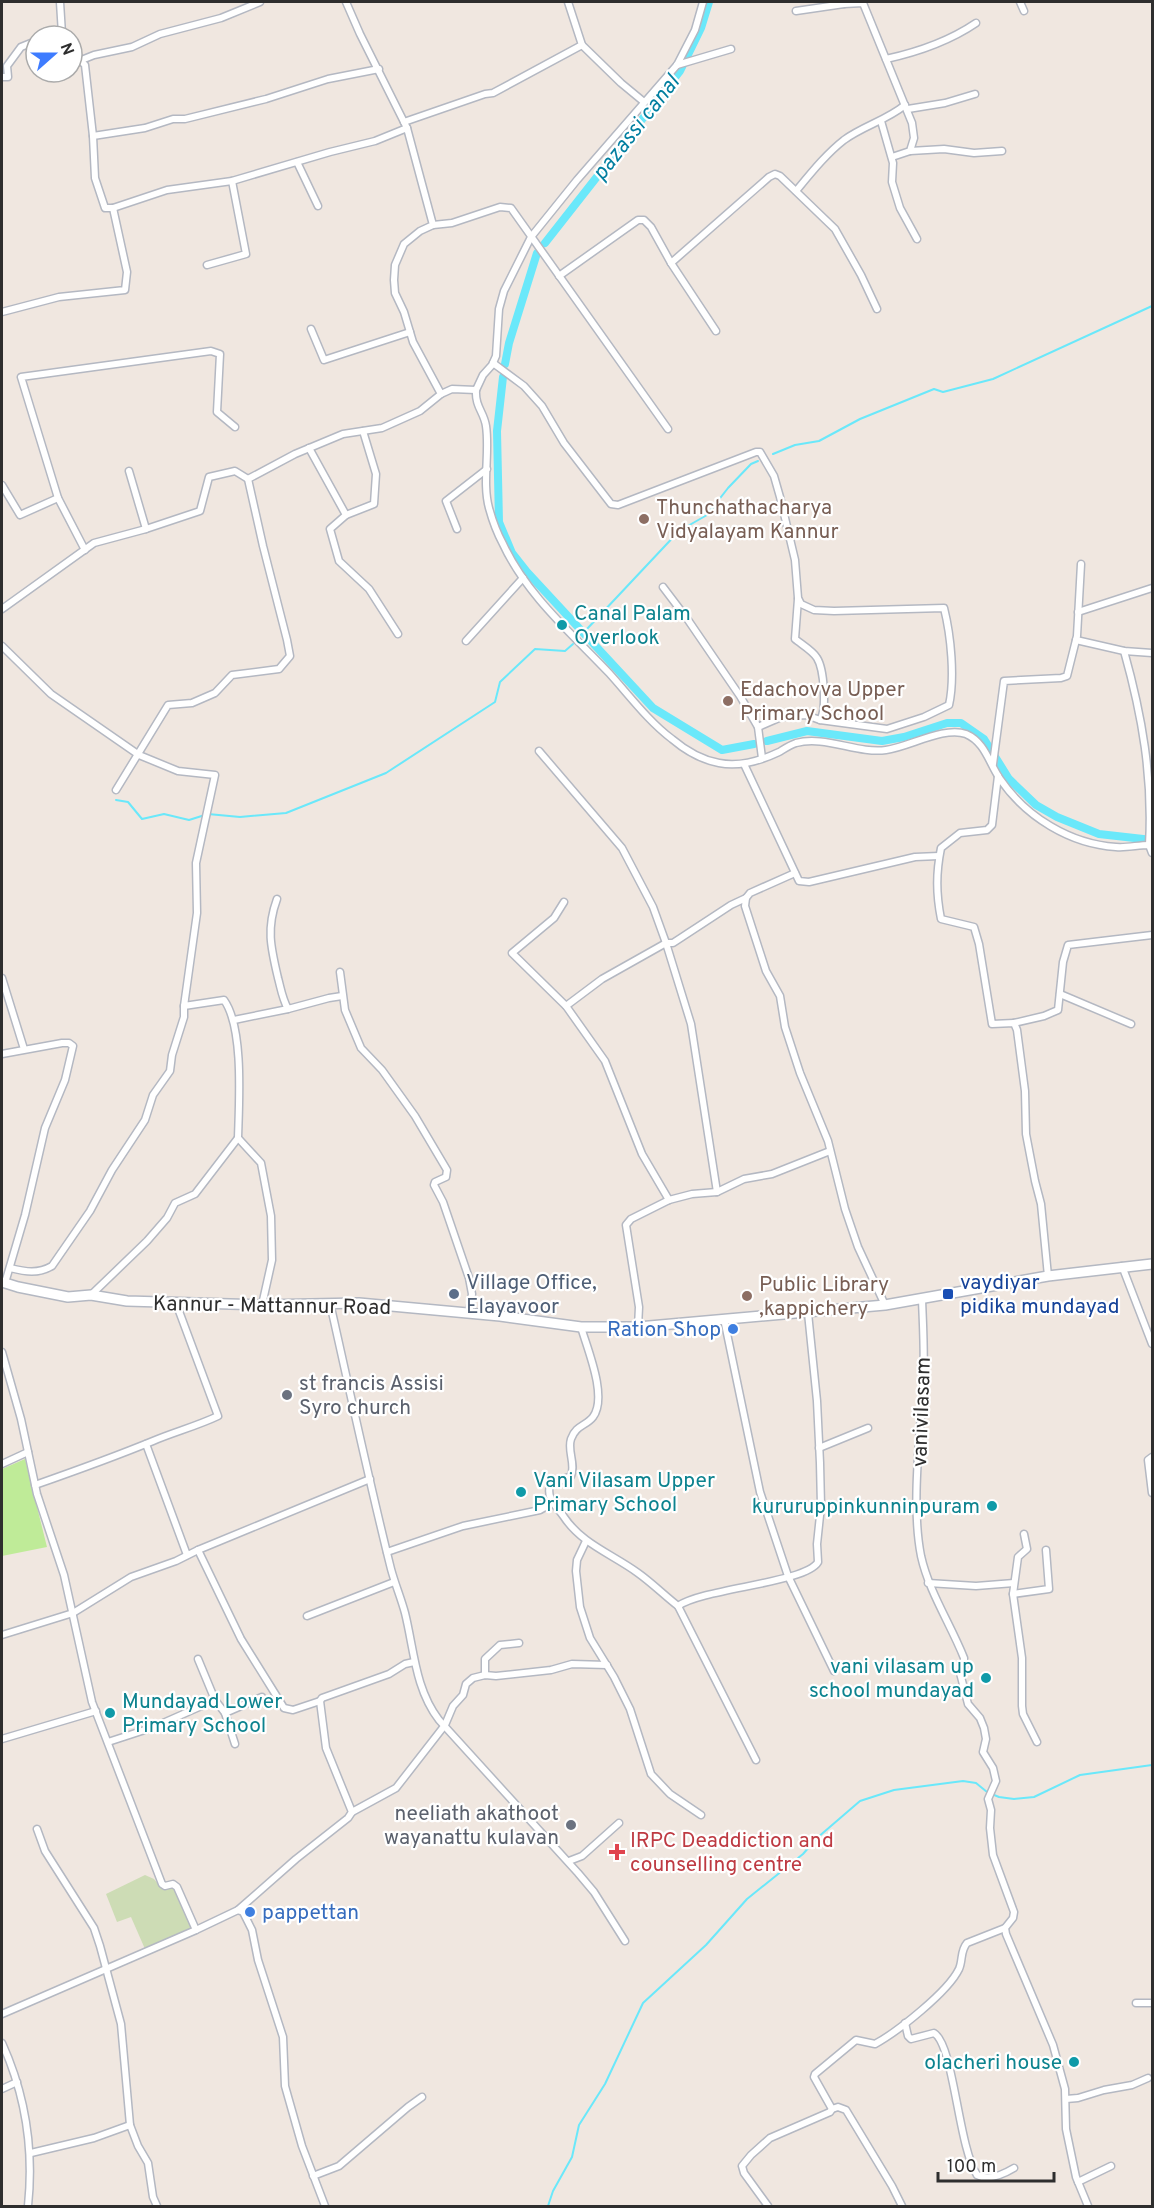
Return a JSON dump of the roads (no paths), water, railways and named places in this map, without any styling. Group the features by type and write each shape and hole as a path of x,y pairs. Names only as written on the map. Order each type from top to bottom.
{"main road":[{"name":"Kannur - Mattannur Road","path":"3,1282 69,1297 91,1295 127,1301 262,1305 359,1303 581,1327 639,1327 885,1305 1048,1276 1152,1264"}],"street":[{"path":"60,2 62,24"},
{"path":"84,60 94,55 132,47 160,34 226,16 260,2"},
{"path":"346,2 405,125 433,225"},
{"path":"568,2 582,45 644,102"},
{"path":"703,2 695,30 676,65 531,237 504,291 499,309 496,356 476,390 477,407 486,425 489,507 503,544 523,578 562,625 669,737 695,755 718,763 744,764 796,743 817,741 873,751 953,732 965,734 978,742 998,776 1018,803 1068,836 1088,843 1116,847 1150,845"},
{"path":"796,11 844,3 866,2 906,107 914,138 910,151"},
{"path":"1020,2 1024,11"},
{"path":"886,59 920,51 976,23"},
{"path":"84,64 93,136 95,178 105,208 113,208 167,190 232,181 375,141 405,125 493,93 582,45"},
{"path":"2,77 8,77 7,66 24,46"},
{"path":"676,65 731,49"},
{"path":"93,136 145,128 173,119 185,119 266,99 328,79 379,69"},
{"path":"796,191 829,153 846,139 906,107 945,103 975,94"},
{"path":"881,121 892,158 892,182 900,208 917,239"},
{"path":"892,158 910,151 944,149 983,153 1002,152"},
{"path":"297,162 318,207"},
{"path":"671,262 775,174 780,176 835,229 877,309"},
{"path":"207,265 246,254 232,181"},
{"path":"441,394 413,342 404,312 395,293 395,265 408,239 433,225 446,224 504,206 513,210 668,429"},
{"path":"2,312 59,297 125,290 126,272 113,208"},
{"path":"559,276 638,220 644,220 651,227 671,262 717,331"},
{"path":"311,329 324,360 410,332"},
{"path":"85,550 58,498 21,377 211,351 220,354 217,412 236,427"},
{"path":"493,363 524,386 542,406 564,443 611,504 618,505 756,452 760,453 774,476 795,560 798,598 795,639 817,658 825,698 824,714 820,720"},
{"path":"248,479 309,448 343,434 382,428 420,411 441,394 452,389 476,390"},
{"path":"363,431 376,474 374,504 346,515 330,529 339,561 369,589 398,634"},
{"path":"309,448 346,515"},
{"path":"457,530 446,501 488,469"},
{"path":"129,471 146,530"},
{"path":"2,609 94,543 146,530 200,511 209,477 234,471 248,479 290,656 279,669 231,675 215,693 192,703 168,705 116,790"},
{"path":"2,485 20,515 58,498"},
{"path":"993,764 1004,681 1067,676 1076,640 1081,564"},
{"path":"466,641 523,578"},
{"path":"663,587 740,696 758,727 762,758"},
{"path":"1078,612 1152,588"},
{"path":"758,727 781,717 806,715 820,720 887,729 924,717 949,705 951,692 947,618 944,608 814,610 801,604 798,598"},
{"path":"1076,640 1124,651 1152,653"},
{"path":"2,646 51,694 139,755 178,771 215,775 195,863 197,913 184,1017 172,1055 170,1071 153,1095 145,1120 112,1170 90,1211 52,1266 34,1273 10,1268"},
{"path":"1124,651 1144,733 1152,853"},
{"path":"538,751 622,848 653,907 691,1024 717,1192"},
{"path":"744,764 799,880 809,882 915,857 939,856"},
{"path":"998,776 992,825 990,828 960,833 941,848 936,874 936,894 941,919 974,927 979,944 992,1024 1014,1023 1058,1010 1063,962 1068,945 1152,935"},
{"path":"566,1006 602,979 666,943 670,944 746,898 750,893 795,873"},
{"path":"746,898 745,906 752,929 766,971 780,996 785,1027 830,1151 845,1209 858,1247 885,1305"},
{"path":"277,899 270,929 272,955 281,995 288,1009"},
{"path":"564,902 554,918 512,953 566,1006 605,1061 642,1154 669,1200"},
{"path":"340,972 342,996 349,1023 362,1048 382,1070 415,1116 447,1170 446,1177 435,1182 434,1185 443,1202 469,1278 472,1294 469,1314"},
{"path":"2,978 24,1049"},
{"path":"1060,994 1131,1024"},
{"path":"234,1020 342,996"},
{"path":"91,1295 147,1241 167,1218 175,1203 195,1194 238,1138 239,1070 234,1020 224,1000 184,1006"},
{"path":"1014,1023 1022,1064 1027,1119 1026,1134 1041,1204 1048,1276"},
{"path":"2,1054 69,1042 74,1046 65,1080 43,1136 25,1215 10,1268 3,1282"},
{"path":"238,1138 261,1163 271,1216 272,1260 262,1305"},
{"path":"639,1327 639,1307 626,1225 631,1220 669,1200 692,1194 717,1192 744,1179 784,1170 830,1151"},
{"path":"1122,1266 1152,1344"},
{"name":"vanivilasam","path":"922,1299 924,1356 917,1511 921,1553 928,1583 964,1658 964,1666 960,1673 966,1698 970,1709 982,1721 986,1739 983,1752 995,1776 994,1788 989,1795 993,1854 1013,1906 1013,1918 1005,1928"},
{"path":"35,1485 125,1453 218,1416 176,1303"},
{"path":"330,1303 394,1582 404,1610 414,1662 426,1697 433,1712 594,1892 625,1941"},
{"path":"678,1606 715,1592 740,1589 788,1576 813,1568 818,1562 817,1544 821,1506 819,1448 808,1313"},
{"path":"724,1319 760,1492 788,1576 834,1671"},
{"path":"581,1327 598,1386 599,1402 593,1417 578,1428 573,1435 570,1443 573,1471 571,1476 550,1485 552,1503 568,1525 586,1541 639,1574 678,1606 756,1760"},
{"path":"2,1352 35,1485 64,1575 86,1682 162,1884 165,1886 173,1884 177,1887 196,1930"},
{"path":"819,1448 868,1428"},
{"path":"146,1443 187,1556"},
{"path":"2,1464 28,1452"},
{"path":"1152,1457 1148,1460 1152,1493"},
{"path":"2,1635 73,1613 131,1577 187,1556 370,1479"},
{"path":"387,1552 463,1526 540,1510 552,1503"},
{"path":"1024,1534 1027,1549 1018,1557 1013,1594 1022,1658 1023,1714 1037,1742"},
{"path":"586,1541 577,1560 576,1571 580,1607 590,1638 630,1709 651,1774 670,1794 701,1815"},
{"path":"198,1550 241,1639 284,1708 293,1710 320,1701 328,1695 389,1674 405,1664 414,1662"},
{"path":"1013,1594 1049,1589 1046,1550"},
{"path":"307,1616 394,1582"},
{"path":"928,1583 976,1586 1014,1583"},
{"path":"485,1675 485,1659 500,1645 519,1643"},
{"path":"198,1659 215,1700 225,1713 235,1744"},
{"path":"2,2014 238,1910 296,1859 348,1818 352,1812 396,1788 445,1725 453,1706 463,1695 465,1684 473,1678 550,1670 572,1664 607,1665"},
{"path":"225,1713 262,1697"},
{"path":"108,1742 154,1727 215,1700"},
{"path":"320,1701 326,1748 352,1812"},
{"path":"2,1739 96,1711"},
{"path":"569,1862 582,1856 619,1823"},
{"path":"37,1829 51,1863 94,1928 107,1967 123,2034 130,2126 148,2163 153,2197 157,2206"},
{"path":"238,1910 246,1914 252,1930 258,1960 283,2037 285,2086 302,2146 325,2206"},
{"path":"832,2109 814,2077 815,2073 856,2040 875,2044 904,2023 926,2006 950,1982 959,1969 963,1948 967,1943 1005,1928 1051,2038 1066,2099 1066,2129 1078,2182 1088,2206"},
{"path":"1136,2003 1152,2002"},
{"path":"904,2023 908,2036 912,2039 934,2033 943,2042 951,2067 964,2140 977,2175 985,2178 1003,2174 1014,2168"},
{"path":"2,2043 27,2117 31,2153 28,2206"},
{"path":"1066,2099 1132,2085 1149,2078"},
{"path":"2,2089 17,2082"},
{"path":"313,2176 339,2166 408,2106 422,2097"},
{"path":"768,2206 744,2173 742,2166 770,2138 788,2128 815,2120 838,2107 846,2110 902,2206"},
{"path":"31,2153 94,2139 130,2126"},
{"path":"1078,2182 1111,2166"}],"waterway":[{"name":"pazassi canal","path":"545,243 680,71 701,28 709,2"},
{"name":"pazassi canal","path":"505,364 509,343 537,253"},
{"path":"773,454 795,445 819,441 860,419 934,389 943,392 993,379 1152,306"},
{"name":"pazassi canal","path":"503,377 497,431 499,522 512,553 653,708 722,750 754,744"},
{"path":"586,630 679,531 707,515 728,488 751,464 758,461"},
{"path":"116,800 128,802 142,819 164,814 189,820 208,814 240,817 286,813 386,773 495,702 500,682 535,649 565,651 573,644"},
{"name":"pazassi canal","path":"767,741 807,731 882,741 904,737 947,723 961,723 984,739 1009,779 1036,805 1057,817 1099,834 1152,840"},
{"path":"548,2206 553,2191 572,2157 579,2125 605,2084 643,2003 706,1945 747,1899 803,1854 817,1838 860,1801 894,1790 963,1781 976,1783 987,1792 999,1797 1014,1799 1034,1797 1080,1775 1152,1765"}],"place":[{"name":"Thunchathacharya Vidyalayam Kannur","path":"644,519"},
{"name":"Canal Palam Overlook","path":"562,625"},
{"name":"Edachovva Upper Primary School","path":"728,701"},
{"name":"Village Office, Elayavoor","path":"454,1294"},
{"name":"vaydiyar pidika mundayad","path":"948,1294"},
{"name":"Public Library ,kappichery","path":"747,1296"},
{"name":"Ration Shop","path":"733,1329"},
{"name":"st francis Assisi Syro church","path":"287,1395"},
{"name":"Vani Vilasam Upper Primary School","path":"521,1492"},
{"name":"kururuppinkunninpuram","path":"992,1506"},
{"name":"vani vilasam up school mundayad","path":"986,1678"},
{"name":"Mundayad Lower Primary School","path":"110,1713"},
{"name":"neeliath akathoot wayanattu kulavan","path":"571,1825"},
{"name":"IRPC Deaddiction and counselling centre","path":"617,1852"},
{"name":"pappettan","path":"250,1912"},
{"name":"olacheri house","path":"1074,2062"}]}
